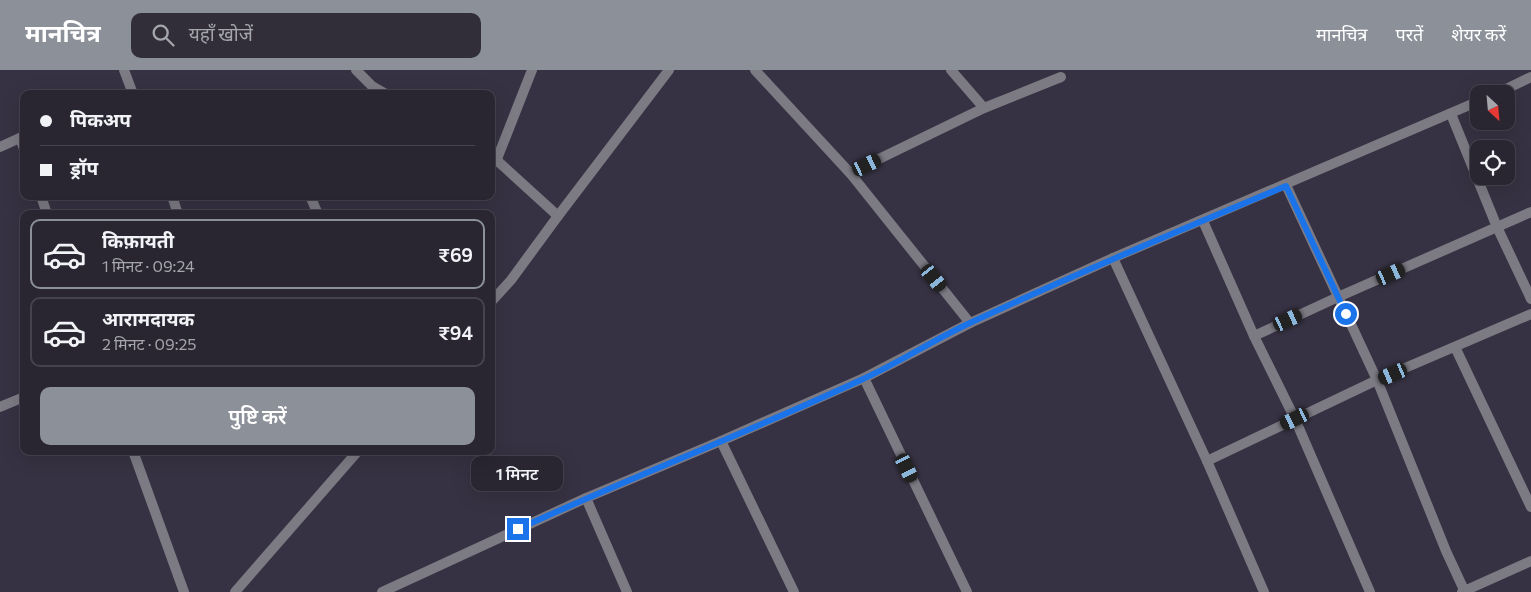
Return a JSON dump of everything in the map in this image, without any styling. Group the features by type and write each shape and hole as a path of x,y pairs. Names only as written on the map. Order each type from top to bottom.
{"street":[{"path":"124,70 129,90"},
{"path":"356,70 372,86 379,90"},
{"path":"495,155 532,70"},
{"path":"495,298 511,280 669,70"},
{"path":"755,70 850,173 970,323"},
{"path":"950,70 984,108"},
{"path":"850,173 984,108 1062,77"},
{"path":"1515,85 1531,78"},
{"path":"382,592 586,498 864,378 970,323 1113,258 1286,186 1470,106"},
{"path":"1451,114 1497,228 1531,299"},
{"path":"0,147 20,138"},
{"path":"495,158 558,216"},
{"path":"1286,186 1377,380 1464,592 1531,561"},
{"path":"1254,336 1531,212"},
{"path":"1203,221 1254,336 1295,419 1370,592"},
{"path":"1113,258 1207,461 1264,592"},
{"path":"1207,461 1377,380 1531,314"},
{"path":"1455,347 1531,507"},
{"path":"864,378 966,592"},
{"path":"0,406 20,398"},
{"path":"721,441 794,592"},
{"path":"134,455 184,592"},
{"path":"235,592 355,455"},
{"path":"586,498 628,592"}],"route":[{"path":"518,529 864,378 970,323 1113,258 1286,186 1346,314"}]}
